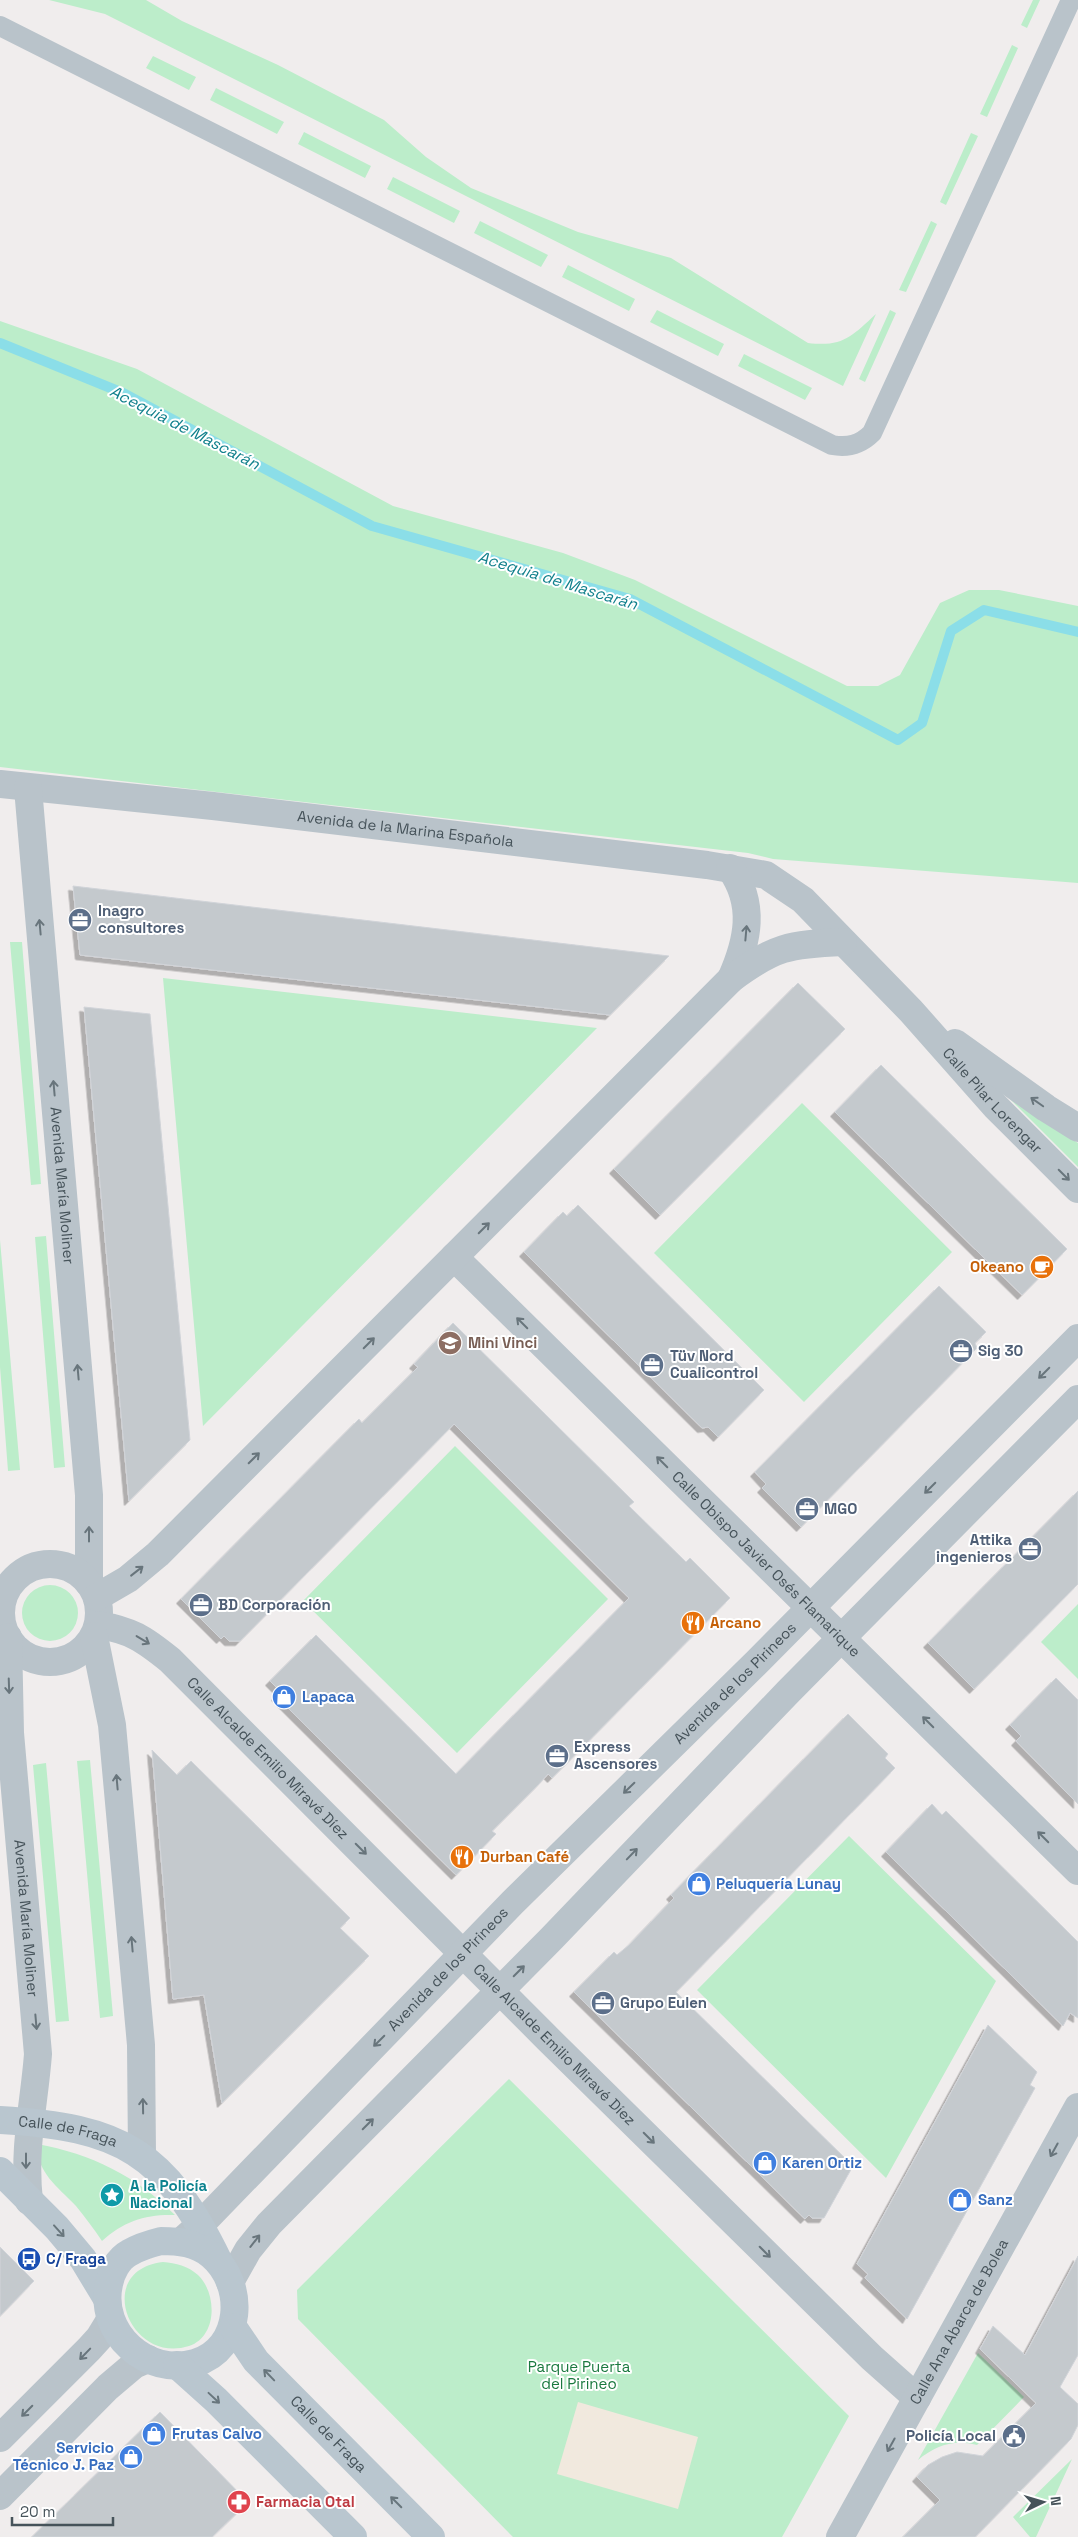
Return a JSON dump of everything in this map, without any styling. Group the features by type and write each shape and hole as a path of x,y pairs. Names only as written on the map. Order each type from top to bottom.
{"main road":[{"name":"Calle de Fraga","path":"0,2120 67,2126 97,2134 142,2155 176,2188 191,2233"},
{"path":"0,2171 83,2259 108,2309 128,2346 148,2359 177,2365 195,2363 211,2356 224,2345 233,2326 235,2312 226,2275 211,2255 197,2246 191,2233 143,2246 127,2254 110,2277 108,2309"},
{"name":"Calle de Fraga","path":"233,2326 262,2368 431,2537"},
{"path":"177,2365 216,2400 353,2537"}],"street":[{"name":"Avenida de la Marina Española","path":"0,784 213,806 730,868 766,875 803,900"},
{"name":"Avenida María Moliner","path":"28,788 89,1495 92,1590"},
{"path":"730,868 740,882 747,928 742,955 731,979"},
{"name":"Calle Pilar Lorengar","path":"803,900 911,1011 995,1106 1078,1189"},
{"path":"92,1590 128,1578 158,1554 731,979 771,952 809,943 843,942"},
{"name":"Calle Pilar Lorengar","path":"911,1011 1006,1081 1078,1128"},
{"name":"Calle Obispo Javier Osés Flamarique","path":"454,1257 1078,1872"},
{"name":"Avenida de los Pirineos","path":"191,2233 513,1902 811,1608 1078,1338"},
{"path":"226,2275 269,2224 1078,1399"},
{"path":"96,1630 77,1654 65,1660 52,1662 38,1661 26,1656 15,1648 2,1624 2,1586 10,1586 30,1568 44,1564 70,1568 92,1590 96,1630 112,1725 141,2045 142,2155"},
{"name":"Calle Alcalde Emilio Miravé Díez","path":"96,1630 124,1629 147,1641 170,1660 872,2358 917,2398"},
{"name":"Avenida María Moliner","path":"8,1637 10,1734 38,2054 26,2161 29,2201"},
{"name":"Calle Ana Abarca de Bolea","path":"840,2537 1078,2107"},
{"path":"0,2438 99,2338 108,2309"},
{"path":"0,2496 113,2383 134,2365 148,2359"}],"lane":[{"path":"0,26 832,445 844,447 862,442 872,433 1071,0"}],"green space":[{"path":"49,0 146,0 182,21 278,65 384,120 426,157 471,188 578,232 671,258 808,343 830,343 846,339 876,314 843,386 105,14"},
{"path":"1033,0 1040,0 1027,28 1021,25"},
{"path":"1012,45 1018,48 987,117 980,114"},
{"path":"153,56 196,77 189,90 146,68"},
{"path":"216,88 284,122 277,134 210,100"},
{"path":"304,132 371,166 365,178 298,144"},
{"path":"971,133 978,136 946,205 940,202"},
{"path":"393,177 460,211 454,223 387,189"},
{"path":"480,221 548,255 541,267 474,233"},
{"path":"931,221 937,224 906,292 899,290"},
{"path":"568,265 635,299 629,311 562,277"},
{"path":"657,310 724,344 718,356 650,322"},
{"path":"890,310 896,313 865,382 859,379"},
{"path":"0,321 137,369 393,506 563,553 635,580 847,686 878,686 900,675 940,603 969,590 999,590 1078,606 1078,883 773,859 748,853 0,767"},
{"path":"744,354 812,388 805,400 738,366"},
{"path":"10,942 22,942 41,1184 31,1185"},
{"path":"163,978 597,1028 203,1426"},
{"path":"1005,1094 1078,1143 1078,1167"},
{"path":"802,1103 952,1252 804,1402 654,1253"},
{"path":"46,1236 65,1467 54,1468 35,1237"},
{"path":"0,1240 20,1470 8,1471 0,1367"},
{"path":"455,1446 608,1599 457,1753 303,1601"},
{"path":"45,1585 55,1585 70,1593 76,1602 78,1613 76,1624 70,1633 55,1641 45,1641 34,1636 27,1629 22,1618 22,1608 27,1597 34,1590"},
{"path":"1078,1604 1078,1679 1041,1642"},
{"path":"90,1760 113,2016 100,2018 77,1761"},
{"path":"46,1763 69,2021 56,2022 33,1765"},
{"path":"849,1836 996,1981 886,2178 697,1990"},
{"name":"Parque Puerta del Pirineo","path":"509,2079 849,2416 782,2537 513,2537 298,2319 297,2290"},
{"path":"37,2144 76,2154 112,2169 145,2189 175,2215 154,2216 136,2220 119,2228 102,2241 76,2206 44,2171 40,2163"},
{"path":"163,2262 173,2263 190,2269 198,2275 209,2292 212,2314 210,2324 198,2341 189,2346 168,2348 150,2342 136,2330 127,2314 125,2297 129,2281 142,2269"},
{"path":"978,2353 1024,2397 977,2445 953,2443 932,2450 918,2460"},
{"path":"1072,2459 1036,2537 1030,2537 1013,2517"}],"sand":[{"path":"578,2402 698,2437 678,2509 557,2474"}],"building":[{"path":"73,886 669,956 610,1015 80,955"},
{"path":"798,983 845,1029 660,1215 614,1169"},
{"path":"84,1007 150,1014 190,1440 129,1501"},
{"path":"881,1065 1067,1249 1022,1295 835,1112"},
{"path":"578,1205 764,1390 718,1437 708,1427 702,1428 524,1252 563,1212 567,1216"},
{"path":"939,1286 986,1332 975,1343 977,1348 801,1527 762,1488 766,1484 755,1472"},
{"path":"453,1323 634,1502 629,1506 686,1562 690,1558 730,1598 552,1778 548,1774 492,1831 496,1834 456,1875 276,1696 281,1692 270,1681 316,1635 456,1774 629,1598 454,1424 240,1641 229,1641 224,1636 221,1639 181,1599 359,1419 362,1423 418,1367 414,1364"},
{"path":"1078,1491 1078,1584 974,1689 928,1643"},
{"path":"1056,1678 1078,1700 1078,1804 1016,1741 1021,1736 1010,1725"},
{"path":"848,1714 888,1754 885,1758 895,1768 676,1992 853,2166 824,2218 812,2218 809,2215 805,2219 574,1992 614,1952 617,1955 629,1945 674,1898 671,1895"},
{"path":"152,1750 177,1775 191,1761 350,1918 340,1928 369,1956 222,2103 204,1995 173,1999"},
{"path":"932,1804 942,1815 946,1811 1078,1942 1078,2018 1070,2013 1063,2026 886,1852"},
{"path":"988,2025 1037,2072 1030,2085 1035,2088 907,2319 865,2278 868,2274 857,2264"},
{"path":"0,2247 34,2281 0,2316"},
{"path":"1078,2256 1078,2355 1060,2387 1078,2404 1078,2425 1071,2439 975,2537 903,2537 940,2500 917,2477 928,2465 942,2457 957,2452 983,2456 1036,2403 980,2349 993,2326 1025,2355"},
{"path":"160,2412 248,2502 212,2537 32,2537"}],"waterway":[{"name":"Acequia de Mascarán","path":"0,343 123,393 372,526 630,599 898,740 922,723 951,631 984,610 1078,632"}],"place":[{"name":"Inagro consultores","path":"80,920"},
{"name":"Okeano","path":"1042,1267"},
{"name":"Mini Vinci","path":"450,1343"},
{"name":"Sig 30","path":"961,1351"},
{"name":"Tüv Nord Cualicontrol","path":"652,1365"},
{"name":"MGO","path":"807,1509"},
{"name":"Attika ingenieros","path":"1030,1549"},
{"name":"BD Corporación","path":"201,1605"},
{"name":"Arcano","path":"693,1623"},
{"name":"Lapaca","path":"284,1697"},
{"name":"Express Ascensores","path":"557,1756"},
{"name":"Durban Café","path":"462,1857"},
{"name":"Peluquería Lunay","path":"699,1884"},
{"name":"Grupo Eulen","path":"603,2003"},
{"name":"Karen Ortiz","path":"765,2163"},
{"name":"A la Policía Nacional","path":"112,2195"},
{"name":"Sanz","path":"960,2200"},
{"name":"C/ Fraga","path":"29,2259"},
{"name":"Frutas Calvo","path":"154,2434"},
{"name":"Policía Local","path":"1014,2436"},
{"name":"Servicio Técnico J. Paz","path":"131,2457"},
{"name":"Farmacia Otal","path":"239,2502"}]}
